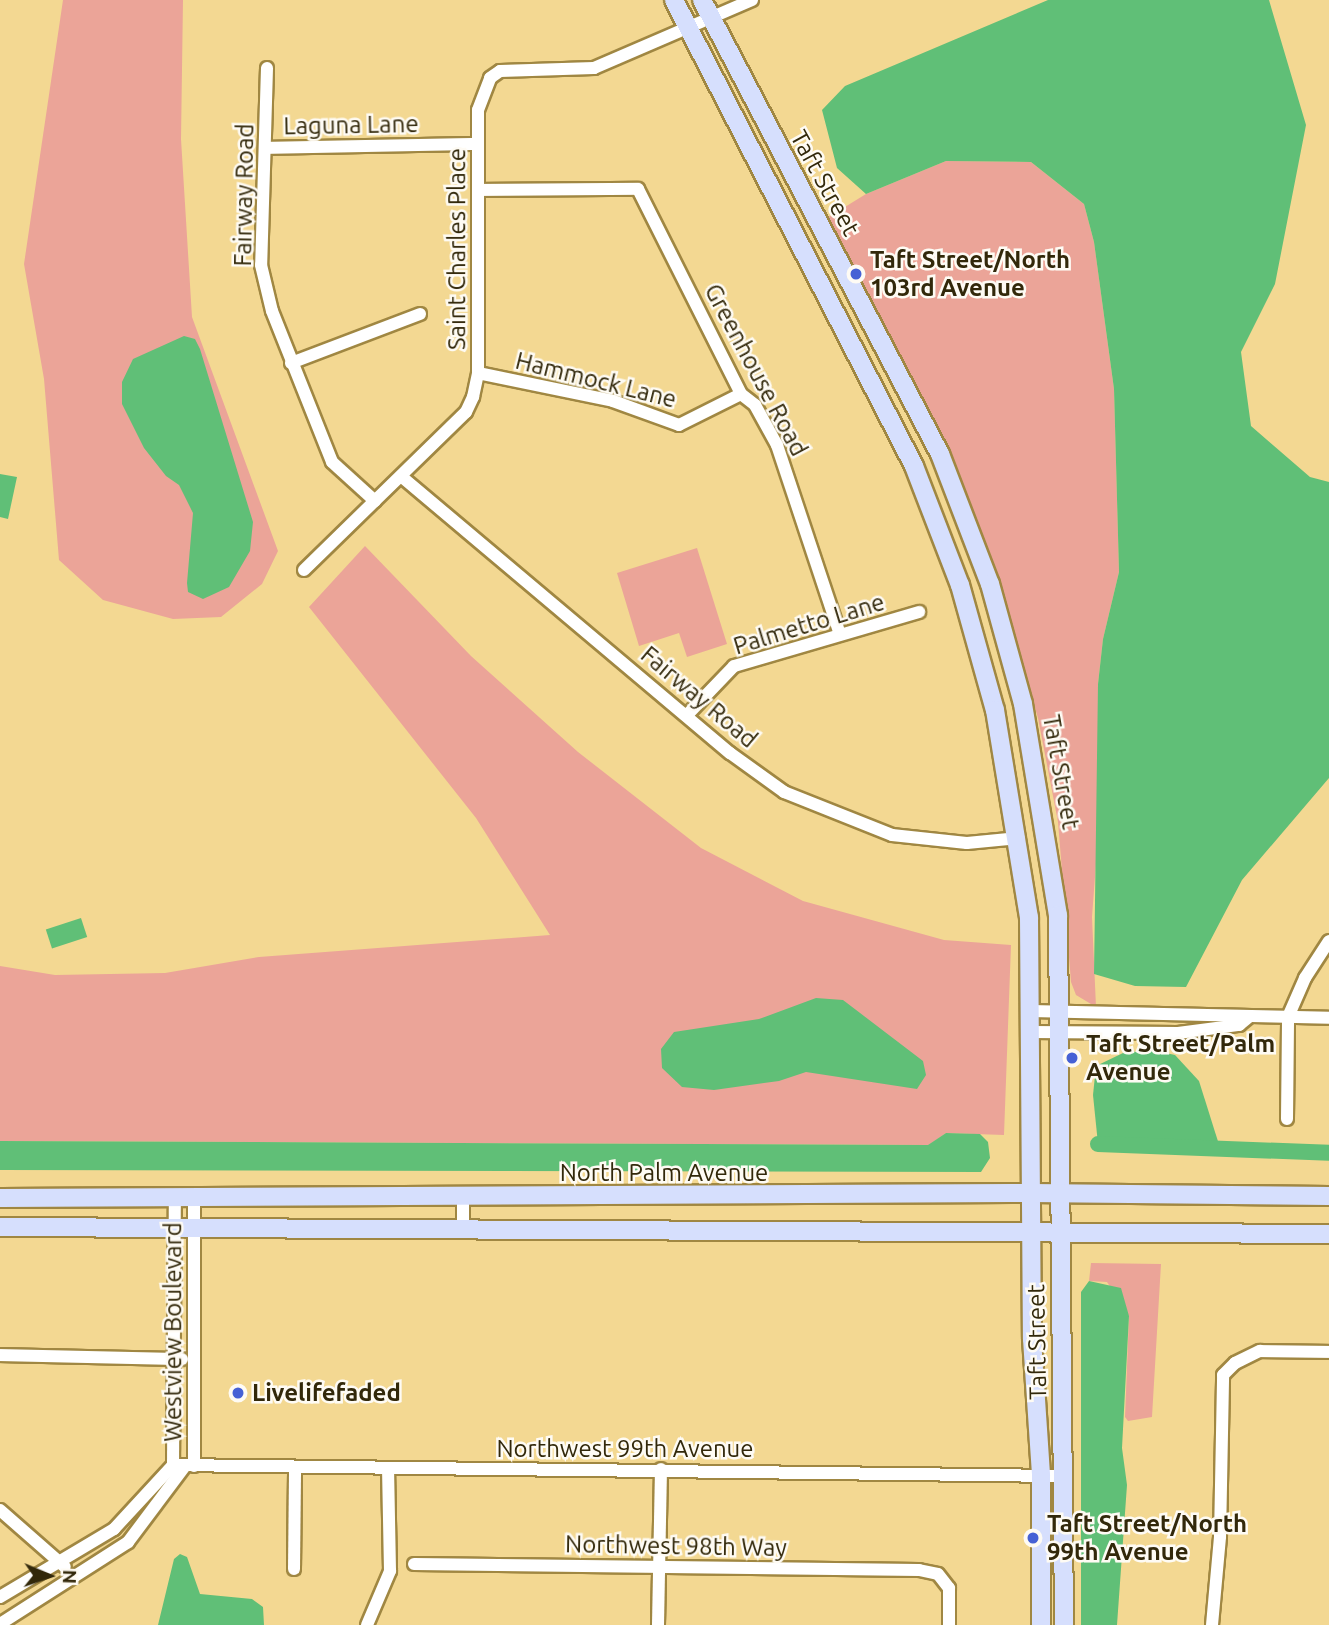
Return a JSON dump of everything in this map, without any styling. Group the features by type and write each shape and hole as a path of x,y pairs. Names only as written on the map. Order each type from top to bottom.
{"street":[{"name":"Taft Street","path":"674,0 698,17 935,444 988,576 1023,704 1047,824 1058,915 1065,1476 1064,1625"},
{"path":"698,17 752,0"},
{"name":"Taft Street","path":"698,17 914,466 960,585 995,710 1019,838 1029,917 1031,1230 1041,1476 1041,1625"},
{"name":"Saint Charles Place","path":"303,570 402,477 466,412 478,373 478,144 480,100 490,78 500,71 594,68 698,17"},
{"name":"Fairway Road","path":"267,68 261,265 291,363 332,462 375,501"},
{"name":"Laguna Lane","path":"266,148 478,144"},
{"name":"Greenhouse Road","path":"478,190 638,189 669,246 741,394 755,405 776,445 840,634"},
{"path":"291,363 420,314"},
{"name":"Hammock Lane","path":"478,373 613,401 679,425 741,394"},
{"name":"Fairway Road","path":"402,477 784,792 892,835 942,840 1019,838"},
{"name":"Palmetto Lane","path":"688,714 734,666 919,612"},
{"path":"1287,1119 1288,1017 1305,978 1329,941"},
{"path":"1031,1012 1329,1018"},
{"path":"1031,1032 1060,1034 1133,1030 1178,1033 1239,1025 1250,1016"},
{"name":"North Palm Avenue","path":"0,1198 463,1198 1031,1193 1329,1196"},
{"name":"Westview Boulevard","path":"184,1466 193,1359 194,1198"},
{"path":"463,1198 463,1228"},
{"name":"Westview Boulevard","path":"175,1199 176,1359 184,1466"},
{"path":"0,1227 1061,1230 1329,1234"},
{"path":"1212,1625 1220,1537 1223,1375 1235,1363 1260,1351 1329,1352"},
{"path":"0,1355 193,1359"},
{"path":"0,1597 114,1528 184,1466"},
{"path":"0,1624 128,1542 184,1466"},
{"name":"Northwest 99th Avenue","path":"184,1466 388,1470 661,1469 1065,1476"},
{"path":"294,1569 295,1468"},
{"path":"658,1625 661,1469"},
{"path":"367,1625 390,1571 388,1470"},
{"path":"0,1510 61,1561 72,1576"},
{"name":"Northwest 98th Way","path":"414,1564 938,1574 949,1588 949,1625"}],"shaded area":[{"path":"63,0 183,0 181,139 192,317 278,551 262,584 221,617 173,619 103,600 59,560 44,379 24,264"},
{"path":"1048,0 1269,0 1306,125 1275,284 1241,352 1251,426 1310,477 1329,482 1329,778 1242,880 1186,987 1135,986 1094,974 1098,684 1103,639 1119,572 1114,389 1094,242 1084,204 1031,162 946,161 866,194 837,168 822,110 845,86"},
{"path":"946,161 1031,162 1084,204 1094,242 1114,389 1119,572 1103,639 1098,684 1098,837 1092,917 1096,1007 1076,995 1071,982 1058,822 1038,718 1002,596 827,218 866,194"},
{"path":"184,336 195,339 200,349 253,522 250,551 229,587 203,599 188,592 193,513 179,485 166,476 144,448 122,404 122,382 133,359"},
{"path":"0,474 17,477 8,519 0,517"},
{"path":"365,546 471,656 578,752 701,848 803,901 944,940 1011,945 1004,1135 946,1133 929,1145 0,1141 0,966 55,975 165,973 259,957 550,935 476,818 309,607"},
{"path":"697,548 727,644 687,657 679,633 639,646 617,573"},
{"path":"81,918 87,937 52,948 46,929"},
{"path":"816,998 843,1000 923,1061 926,1075 917,1089 806,1072 779,1081 714,1090 682,1087 662,1068 661,1049 674,1032 759,1019"},
{"path":"1152,1050 1175,1055 1199,1081 1221,1151 1098,1144 1093,1095 1096,1066 1123,1053"},
{"path":"946,1133 980,1134 988,1142 990,1158 981,1172 0,1170 0,1141 928,1145"},
{"path":"1091,1263 1161,1264 1152,1417 1128,1421 1125,1417 1129,1316 1107,1282 1089,1281"},
{"path":"1089,1281 1121,1288 1129,1316 1122,1448 1127,1485 1117,1625 1081,1625 1081,1292"},
{"path":"180,1554 187,1557 200,1594 252,1599 263,1607 264,1625 158,1625 174,1559"}],"waterway":[{"path":"1098,1144 1329,1153"}],"place":[{"name":"Taft Street/North 103rd Avenue","path":"856,274"},
{"name":"Taft Street/Palm Avenue","path":"1072,1058"},
{"name":"Livelifefaded","path":"238,1393"},
{"name":"Taft Street/North 99th Avenue","path":"1033,1538"}]}
